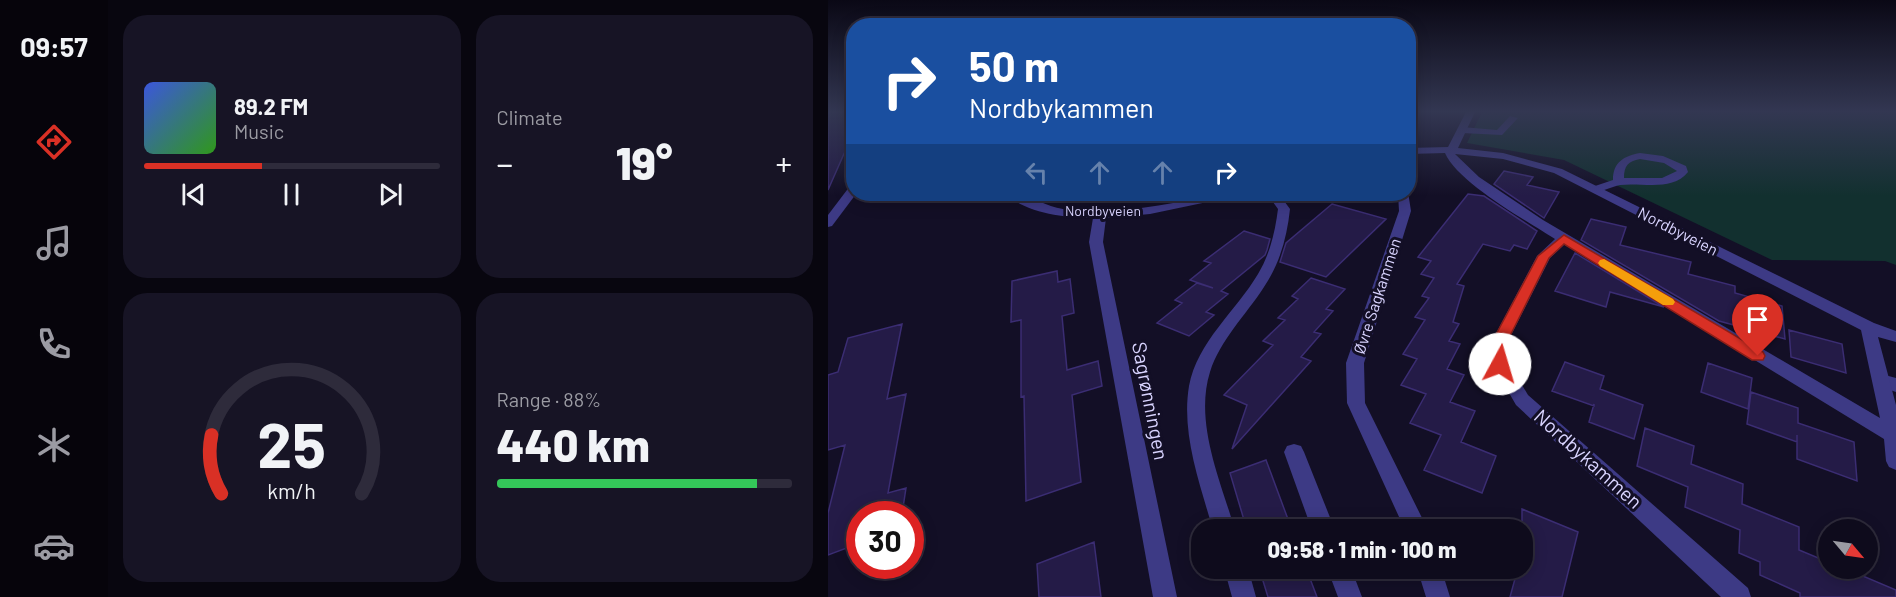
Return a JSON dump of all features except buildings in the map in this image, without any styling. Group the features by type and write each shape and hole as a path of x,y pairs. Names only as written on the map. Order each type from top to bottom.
{"street":[{"path":"1457,140 1450,154 1453,160 1480,183 1564,238 1816,391 1895,447"},
{"name":"Nordbyveien","path":"1416,151 1476,150 1528,160 1558,171 1868,327 1896,337"},
{"path":"1596,189 1619,182 1663,180 1680,176 1683,172 1676,163 1643,156 1624,162 1619,169 1619,182"},
{"path":"828,223 846,199"},
{"name":"Nordbyveien","path":"1025,201 1047,210 1100,214 1152,210 1197,201"},
{"path":"1221,519 1198,437 1198,385 1210,355 1265,275 1280,241 1284,209 1278,201"},
{"name":"Øvre Sagkammen","path":"1404,201 1405,211 1355,363 1356,403 1412,519"},
{"name":"Sagrønningen","path":"1100,214 1096,242 1165,597"},
{"name":"Nordbykammen","path":"1564,238 1544,256 1500,340 1498,353 1500,364 1522,400 1739,597"},
{"path":"1868,327 1888,383 1896,460"},
{"path":"1294,452 1320,519"},
{"path":"1239,579 1244,597"},
{"path":"1343,579 1350,597"},
{"path":"1432,579 1438,597"}],"green space":[{"path":"1469,140 1896,140 1896,265 1885,261 1772,260 1564,160 1467,143"}],"slow traffic":[{"path":"1604,263 1668,302"}],"route":[{"path":"1500,364 1498,353 1500,340 1544,256 1564,238 1758,356"}]}
